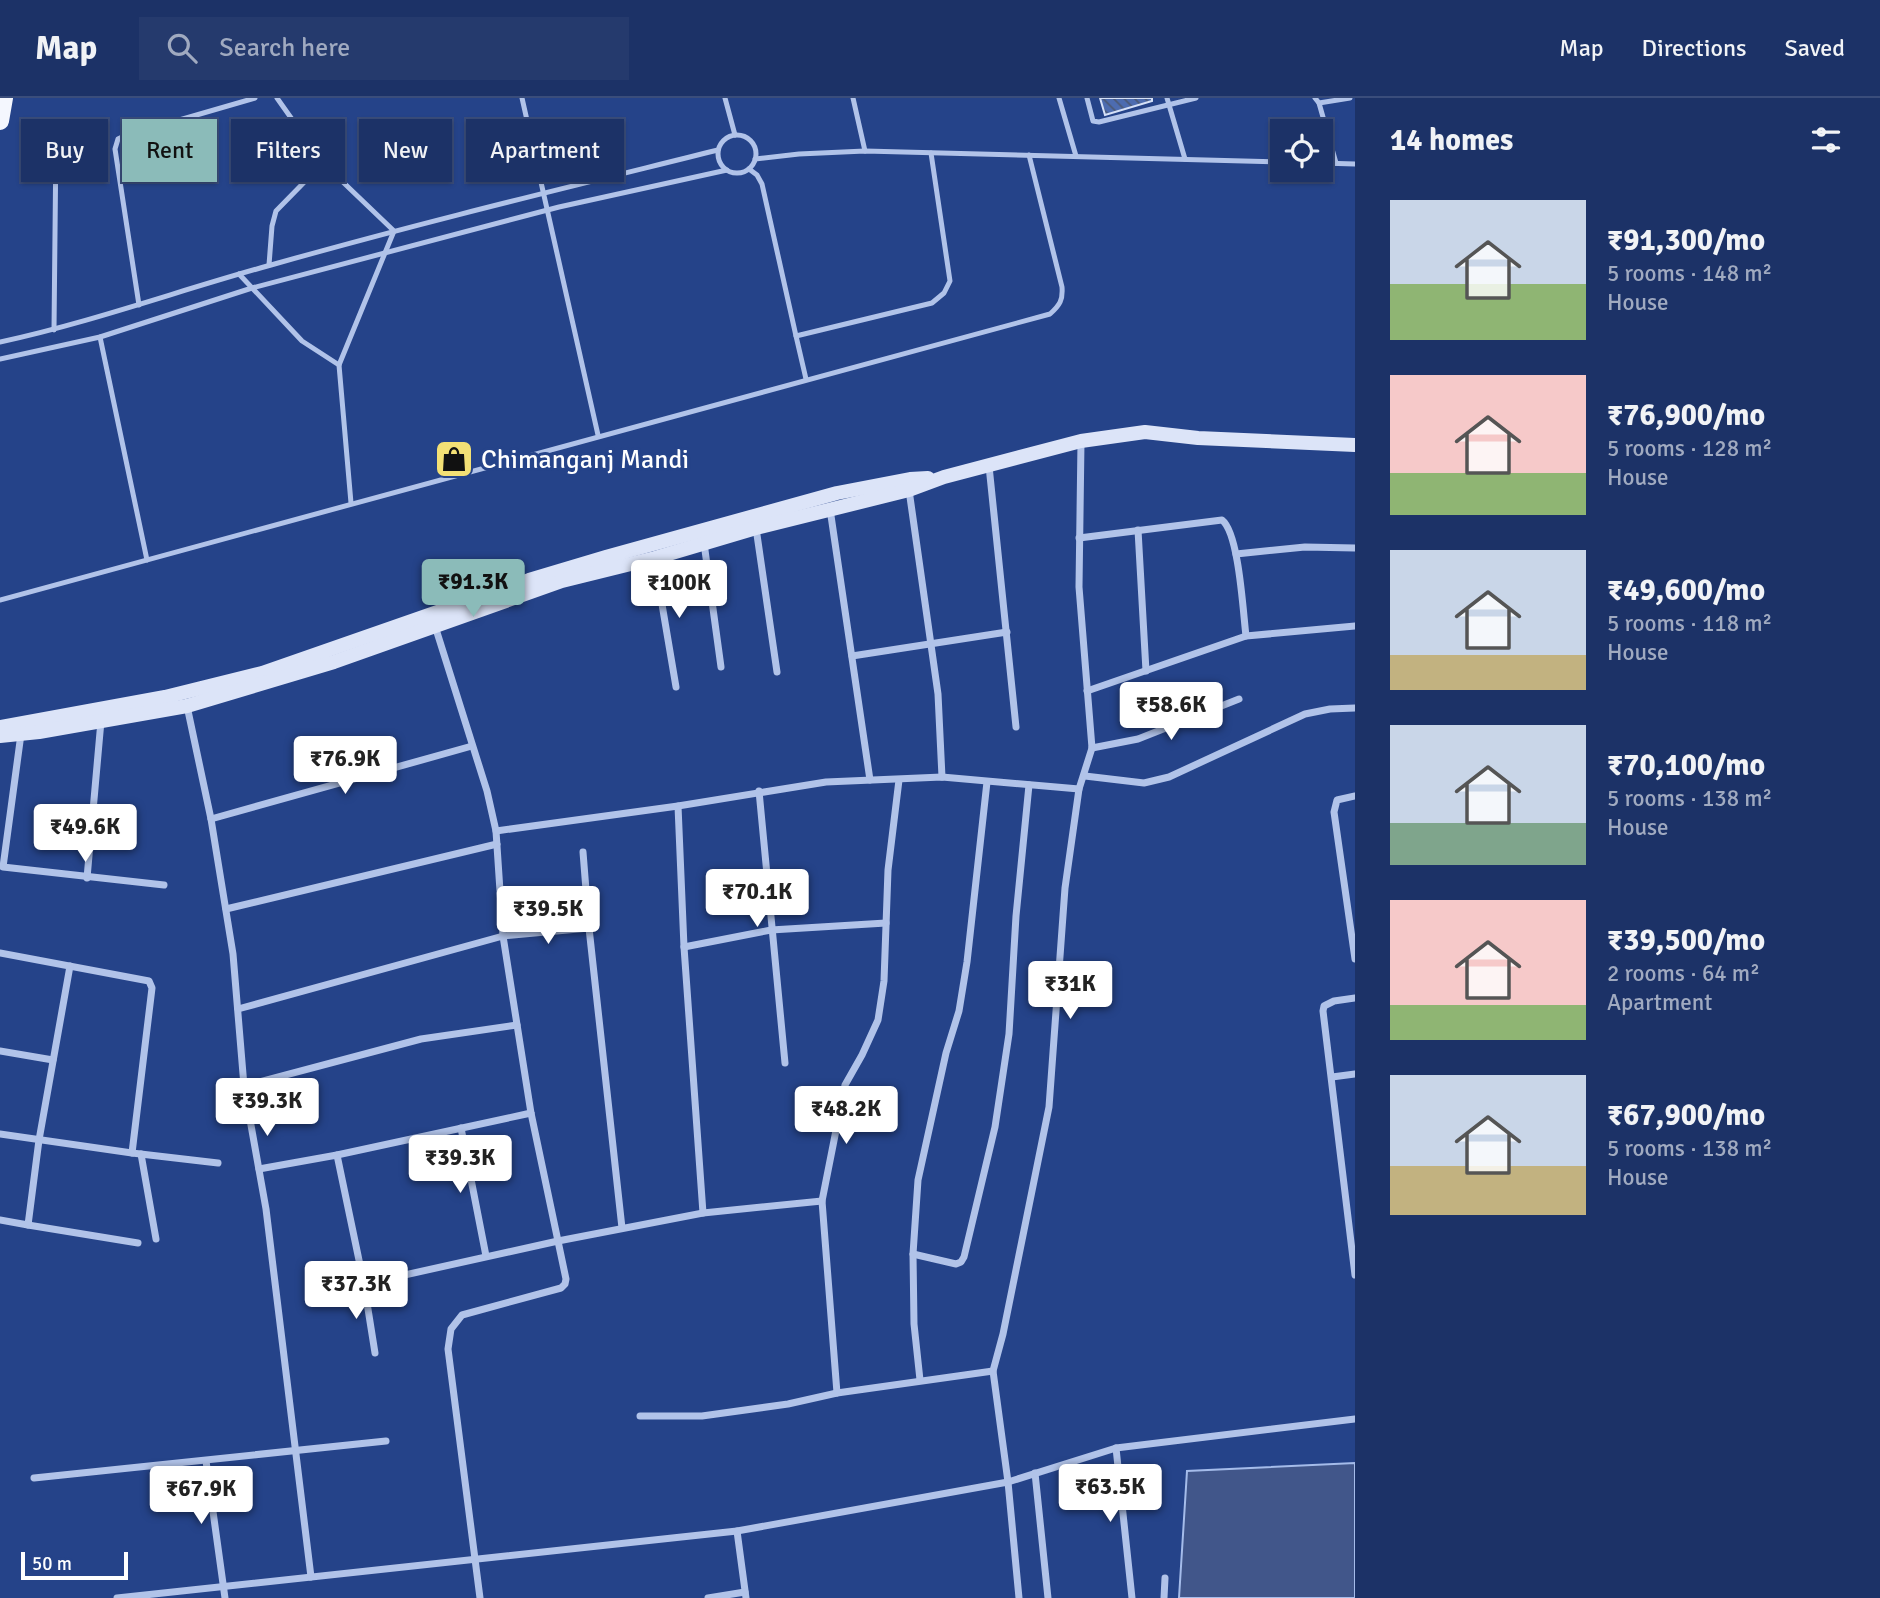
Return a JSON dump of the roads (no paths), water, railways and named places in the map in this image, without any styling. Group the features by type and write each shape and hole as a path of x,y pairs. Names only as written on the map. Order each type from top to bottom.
{"main road":[{"path":"0,121 4,98"}],"street":[{"path":"653,551 704,544 1081,441 1145,432 1198,438 1355,445"},
{"path":"1019,1598 1008,1482 993,1371 1003,1334 1049,1107 1065,888 1079,789 1092,748 1079,587 1081,441"},
{"path":"989,466 1016,727"},
{"path":"0,727 165,697 250,676 562,581 837,493 910,479 944,477"},
{"path":"909,490 938,694 942,777"},
{"path":"830,509 870,780"},
{"path":"1079,538 1222,520 1228,524 1236,554 1246,636"},
{"path":"756,528 778,672"},
{"path":"1138,530 1146,671"},
{"path":"704,544 721,667"},
{"path":"1236,554 1305,547 1355,548"},
{"path":"653,551 676,687"},
{"path":"0,736 187,706 334,662 433,621"},
{"path":"433,621 487,791 496,831 503,936 517,1026 531,1113 566,1279 561,1288 463,1315 451,1329 448,1349 480,1598"},
{"path":"1087,691 1246,636 1355,626"},
{"path":"852,656 1007,632"},
{"path":"1092,748 1138,738 1239,699"},
{"path":"187,706 211,819 226,909 244,1086 266,1209 311,1577"},
{"path":"1084,776 1144,783 1169,777 1305,714 1355,708"},
{"path":"87,878 101,721"},
{"path":"21,734 3,867 164,885"},
{"path":"211,819 472,746"},
{"path":"496,831 826,782 942,777 1079,789"},
{"path":"837,1393 822,1201 845,1085 878,1020 884,981 888,870 899,779"},
{"path":"920,1380 914,1324 913,1254 919,1180 946,1053 959,1011 987,782"},
{"path":"913,1254 956,1264 964,1257 995,1127 1009,1034 1016,916 1029,785"},
{"path":"759,791 785,1063"},
{"path":"1355,796 1338,800 1334,812 1355,959"},
{"path":"678,806 684,947 703,1213"},
{"path":"226,909 497,844"},
{"path":"583,852 622,1228"},
{"path":"684,947 771,930 886,923"},
{"path":"238,1009 503,936 589,928"},
{"path":"0,953 149,981 152,988 132,1153"},
{"path":"28,1225 39,1139 70,965"},
{"path":"1355,999 1334,1001 1324,1006 1322,1011 1355,1275"},
{"path":"244,1086 421,1039 517,1026"},
{"path":"0,1051 53,1060"},
{"path":"1332,1077 1355,1074"},
{"path":"259,1169 531,1113"},
{"path":"461,1128 486,1256"},
{"path":"0,1134 218,1163"},
{"path":"141,1154 156,1239"},
{"path":"337,1155 364,1284 375,1353"},
{"path":"364,1284 486,1256 703,1213 822,1201"},
{"path":"0,1220 138,1244"},
{"path":"640,1416 702,1416 788,1404 920,1380 993,1371"},
{"path":"117,1598 737,1531 1008,1482 1116,1448 1355,1419"},
{"path":"34,1478 386,1441"},
{"path":"1116,1448 1132,1598"},
{"path":"206,1461 225,1598"},
{"path":"1035,1473 1048,1598"},
{"path":"708,1598 745,1595 737,1531"},
{"path":"1164,1598 1165,1578"}],"lane":[{"path":"139,305 115,149 118,139 255,98"},
{"path":"277,98 292,119"},
{"path":"522,98 598,435"},
{"path":"725,98 735,135"},
{"path":"853,98 865,151"},
{"path":"1059,98 1076,156"},
{"path":"1087,98 1093,121 1099,122 1196,98"},
{"path":"1167,98 1185,159"},
{"path":"1350,98 1317,101 1336,163 1355,164"},
{"path":"0,359 100,337 252,288 548,210 727,170 738,173 749,169 755,159 756,153 751,142 735,135 725,140 718,150 719,161 727,170"},
{"path":"0,342 54,330 269,265 394,231 718,150"},
{"path":"755,159 865,151 1270,162"},
{"path":"796,336 932,303 944,293 950,281 931,153"},
{"path":"0,600 1050,314 1060,304 1062,287 1029,155"},
{"path":"749,169 757,175 762,184 806,379"},
{"path":"54,330 56,182"},
{"path":"269,265 276,211 304,182"},
{"path":"343,182 394,231"},
{"path":"351,503 339,365 394,231"},
{"path":"239,274 302,341 339,365"},
{"path":"100,337 147,560"}],"water":[{"path":"1355,1463 1355,1598 1179,1598 1187,1471"}],"place":[{"name":"Chimanganj Mandi","path":"454,459"}]}
